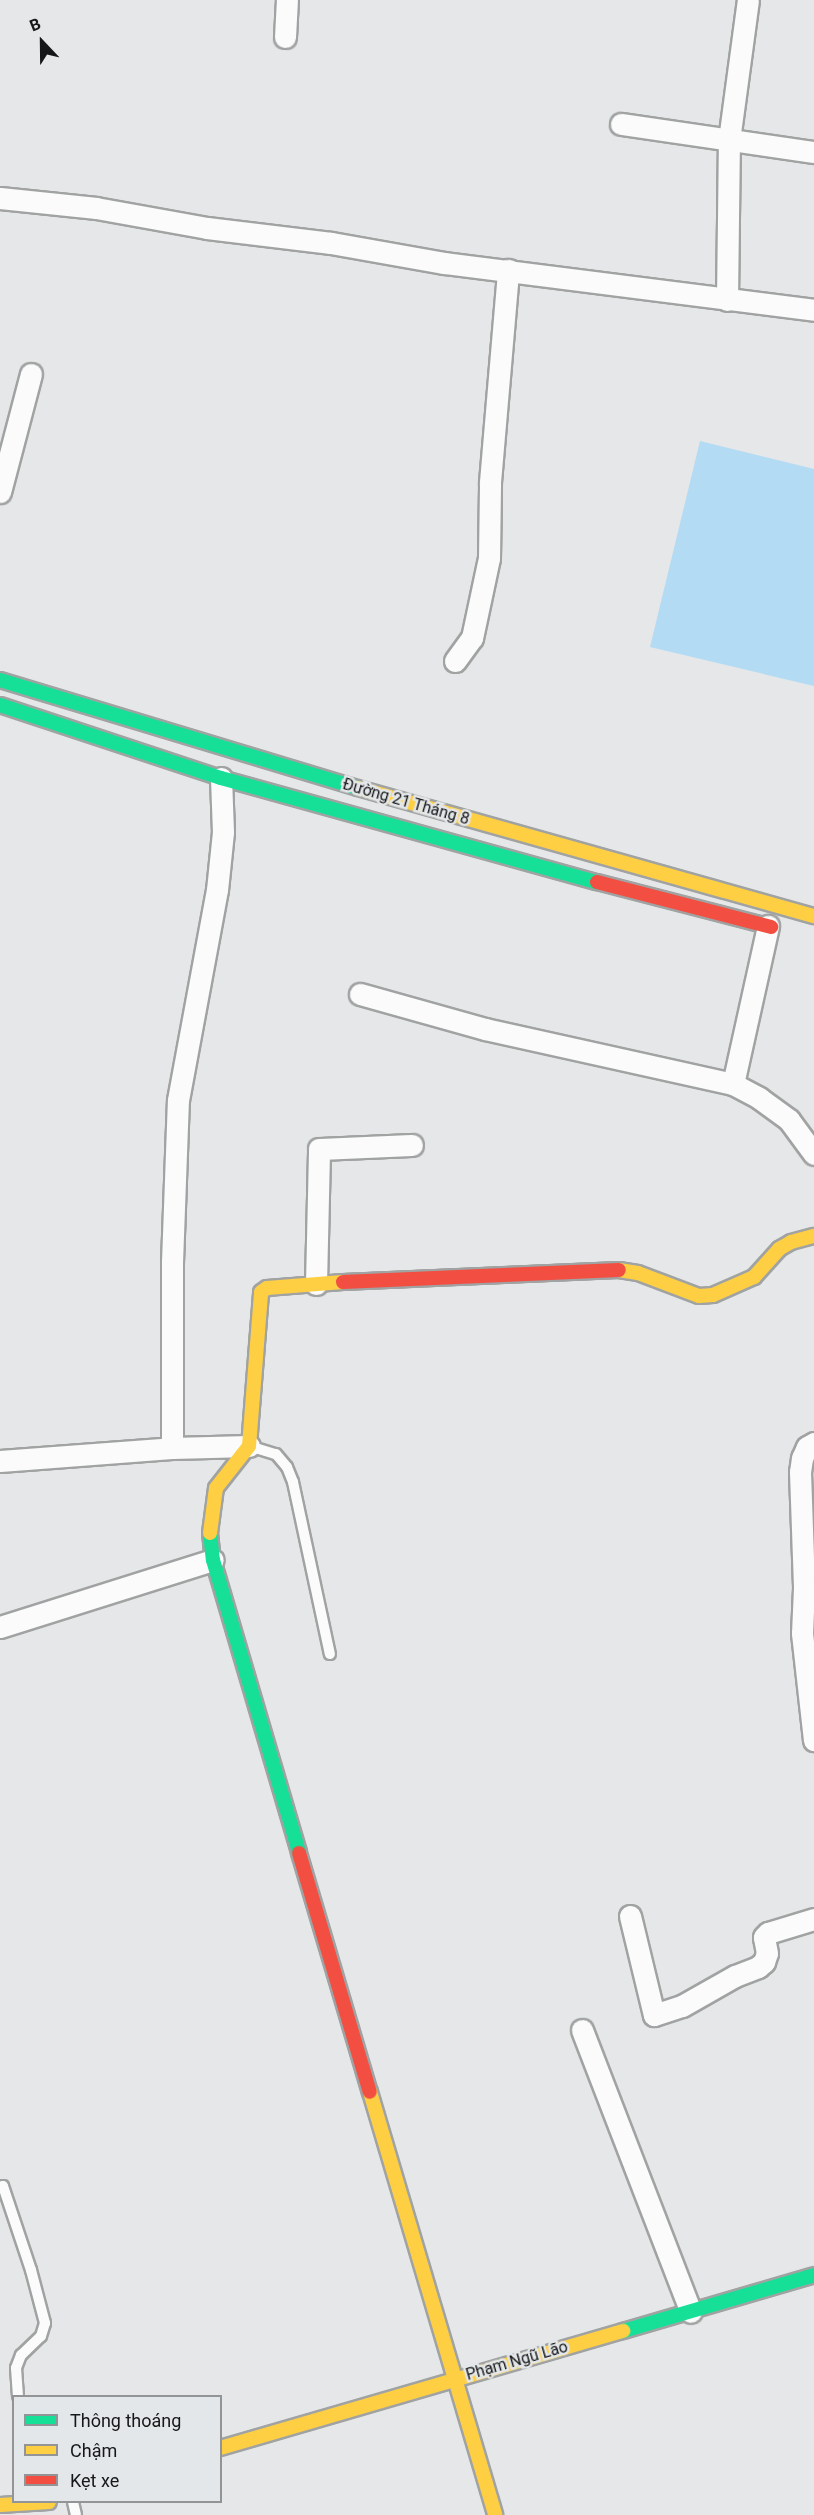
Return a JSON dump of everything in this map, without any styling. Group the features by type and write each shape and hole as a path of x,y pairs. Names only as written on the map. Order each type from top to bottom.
{"street":[{"path":"285,37 287,0"},
{"path":"727,300 729,140 748,0"},
{"path":"621,124 814,152"},
{"path":"0,198 96,208 207,228 814,310"},
{"path":"455,661 472,638 489,558 490,482 508,270"},
{"path":"0,492 31,374"},
{"name":"Đường 21 Tháng 8","path":"0,680 363,790 814,916"},
{"name":"Đường 21 Tháng 8","path":"0,705 221,778 603,884 774,927"},
{"path":"172,1448 172,1262 178,1100 217,890 223,832 221,778"},
{"path":"733,1084 774,927"},
{"path":"360,994 485,1029 733,1084 759,1098 789,1120 814,1154"},
{"path":"316,1284 319,1149 411,1145"},
{"path":"495,2515 213,1560 209,1525 216,1488 249,1446 261,1292 267,1288 316,1284 619,1270 638,1273 699,1296 713,1295 753,1277 779,1249 791,1242 814,1236"},
{"path":"814,1443 807,1448 802,1458 800,1472 804,1588 802,1633 814,1740"},
{"path":"0,1461 172,1448 249,1446"},
{"path":"0,1627 213,1560"},
{"path":"630,1916 654,2015 682,2007 735,1976 758,1967 764,1962 767,1953 764,1937 768,1933 814,1919"},
{"path":"582,2030 691,2312"},
{"name":"Phạm Ngũ Lão","path":"222,2447 453,2378 814,2276"},
{"path":"0,2505 28,2503"}],"lane":[{"path":"249,1446 276,1454 287,1467 293,1482 330,1654"},
{"path":"0,2187 3,2186 31,2270 45,2323 41,2336 21,2355 18,2361 16,2368 18,2395"}],"shaded area":[{"path":"700,441 814,469 814,686 650,647"}],"traffic: fast":[{"path":"0,680 358,788"},
{"path":"0,705 221,778 597,882"},
{"path":"210,1533 213,1560 299,1853"},
{"path":"623,2331 814,2275"}],"traffic: slow":[{"path":"358,788 814,916"},
{"path":"619,1270 638,1273 699,1296 713,1295 754,1277 779,1249 791,1242 814,1236"},
{"path":"210,1533 216,1488 249,1446 261,1292 267,1288 343,1282"},
{"path":"370,2092 495,2515"},
{"path":"222,2447 623,2331"},
{"path":"0,2505 33,2503"}],"traffic: jam":[{"path":"597,882 771,927"},
{"path":"343,1282 619,1270"},
{"path":"299,1853 370,2092"}]}
